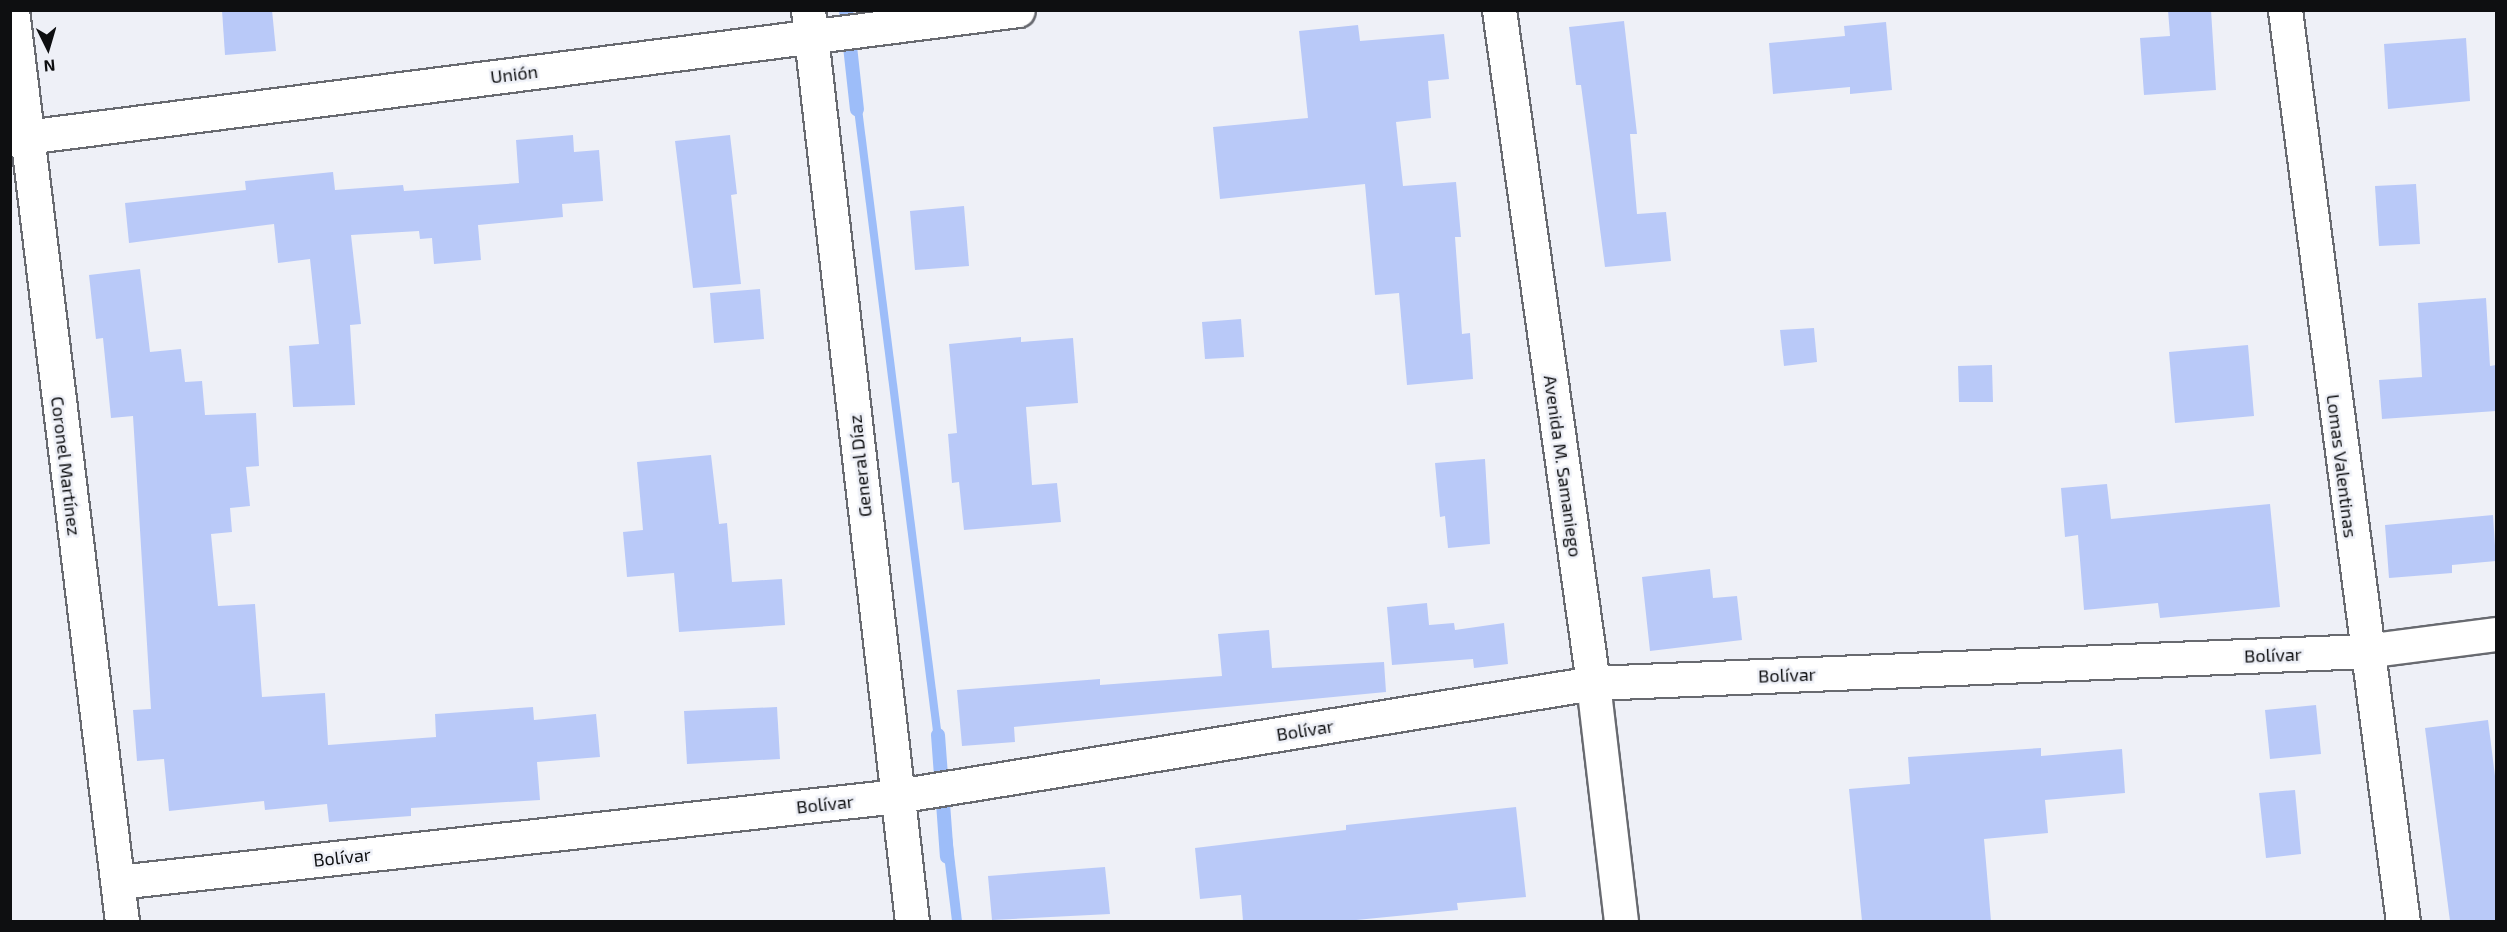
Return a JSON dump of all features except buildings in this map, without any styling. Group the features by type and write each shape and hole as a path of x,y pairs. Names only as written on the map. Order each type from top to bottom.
{"street":[{"name":"Coronel Martínez","path":"12,10 18,138 122,921"},
{"name":"Unión","path":"18,138 830,27 1018,10"},
{"name":"Avenida M. Samaniego","path":"1499,10 1593,683 1621,921"},
{"name":"Lomas Valentinas","path":"2285,10 2365,651 2403,921"},
{"name":"General Díaz","path":"830,27 897,796 912,921"},
{"name":"Bolívar","path":"118,882 897,796 1593,683 2365,651 2496,634"}],"water":[{"path":"860,93 944,753 936,755 852,94"},
{"path":"952,837 962,921 952,921 942,839"}],"waterway":[{"path":"846,10 857,109"},
{"path":"938,735 947,857"}]}
